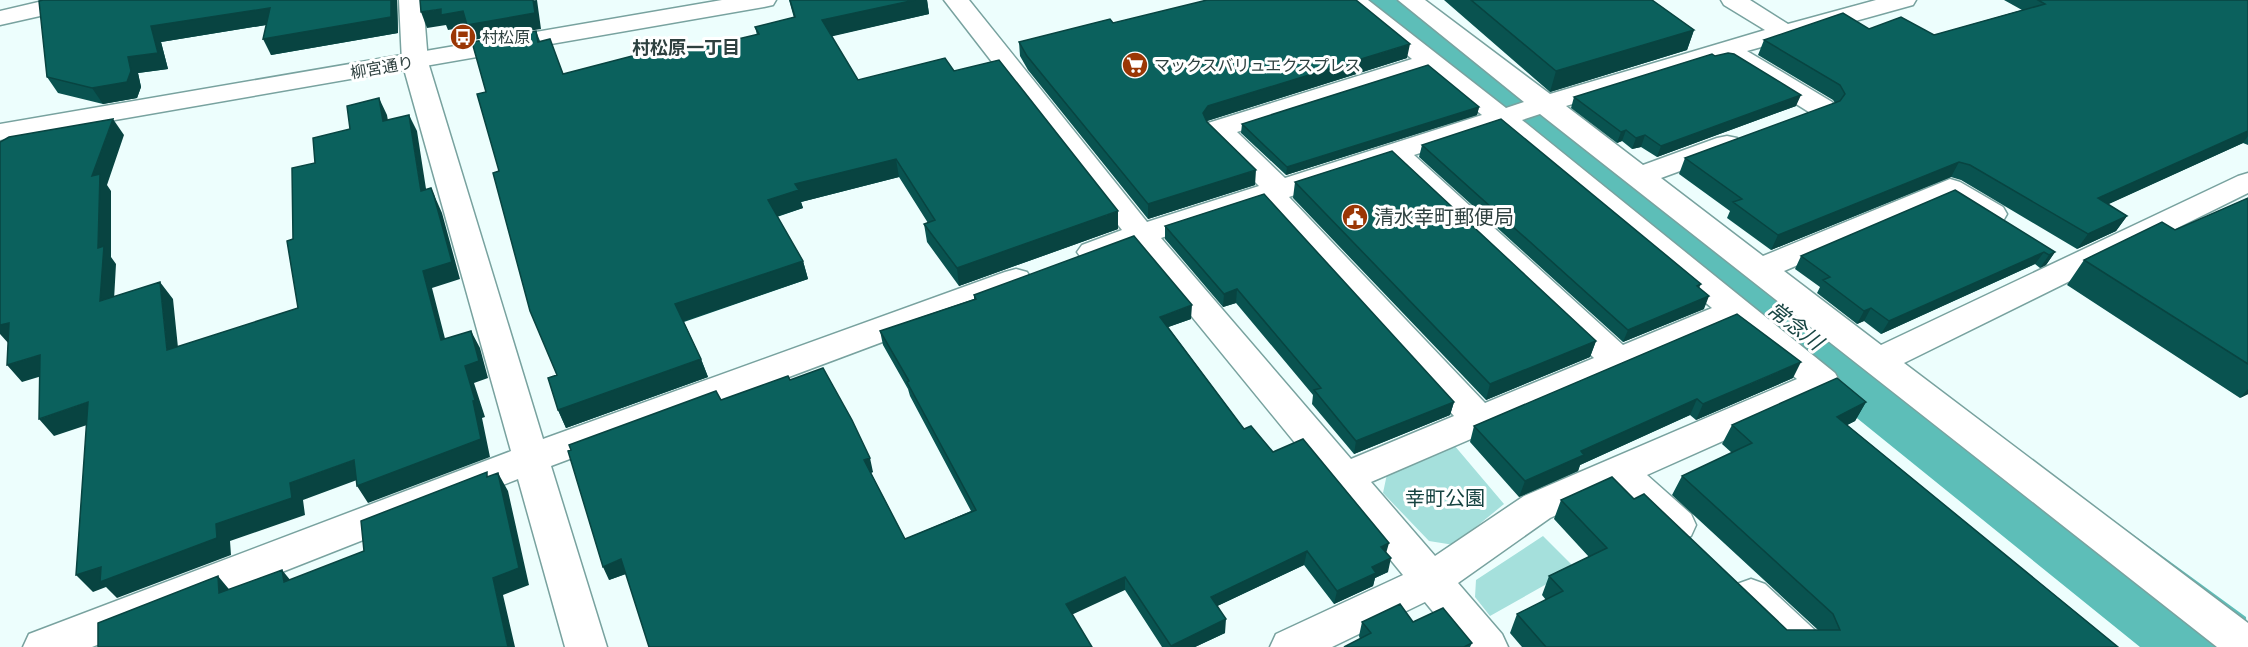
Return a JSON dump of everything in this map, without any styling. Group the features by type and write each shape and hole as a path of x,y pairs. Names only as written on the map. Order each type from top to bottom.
{"street":[{"path":"0,18 80,0"},
{"path":"411,0 415,62 586,647"},
{"name":"柳宮通り","path":"0,132 764,0"},
{"path":"956,0 1141,234 1487,647"},
{"path":"1291,647 1431,580 1537,507 1823,382 1502,118 1353,0"},
{"path":"1410,0 1543,105 2248,647"},
{"path":"1733,0 1783,32"},
{"path":"44,647 532,458 1141,234 1543,105 1783,32 1904,0"},
{"path":"1726,49 1822,108 1789,120"},
{"path":"1431,62 1218,129 1479,420"},
{"path":"1637,177 1746,137"},
{"path":"1395,153 1619,361"},
{"path":"1876,362 2248,182"},
{"path":"1758,270 1950,188 2018,230"},
{"path":"2047,248 2076,266"},
{"path":"1345,477 1737,311"},
{"path":"1619,471 1804,647"}],"green space":[{"name":"幸町公園","path":"1454,445 1504,504 1454,545 1429,541 1383,493 1387,474"},
{"path":"1543,536 1575,568 1490,616 1475,597 1476,580"}],"building":[{"path":"391,0 391,17 263,39 270,8 151,26 158,53 128,57 131,71 127,82 92,88 47,77 39,1"},
{"path":"420,0 533,0 535,13 467,25 463,11 441,15 441,9 421,12"},
{"path":"790,0 915,0 822,20 858,80 945,58 954,71 999,60 1118,211 957,268 924,224 935,220 896,159 795,184 799,190 768,200 803,261 675,304 701,359 558,410 548,378 557,375 530,311 493,173 499,171 477,94 486,92 472,42 536,31 538,42 550,39 563,74 674,45 679,53 759,34 755,27 795,17"},
{"path":"1207,0 1356,0 1410,44 1208,106 1203,113 1207,122 1256,170 1148,204 1027,56 1019,42 1110,19 1113,23"},
{"path":"1471,0 1652,0 1694,30 1556,71"},
{"path":"2038,0 2248,0 2248,131 2098,198 2127,216 2088,234 1970,165 1959,162 1778,235 1733,202 1742,199 1685,158 1840,101 1845,94 1840,85 1764,40 1843,13 1869,29 1901,17 1934,35 2045,4"},
{"path":"1712,54 1715,56 1734,54 1801,95 1661,146 1645,135 1636,138 1626,130 1621,132 1574,97"},
{"path":"1428,65 1479,107 1287,167 1242,124"},
{"path":"379,98 383,121 409,115 421,191 431,188 434,196 452,262 423,271 441,340 471,331 479,361 465,366 475,400 473,401 481,439 357,486 354,460 290,483 292,498 216,524 217,538 100,582 101,567 76,575 88,402 39,419 40,355 7,365 9,323 0,325 0,142 9,137 113,119 92,176 100,174 98,248 104,246 100,301 160,282 167,350 298,308 287,241 293,239 292,168 315,163 313,138 350,129 347,106"},
{"path":"1501,119 1701,284 1697,286 1709,296 1628,330 1422,145"},
{"path":"1392,151 1596,341 1490,384 1295,182"},
{"path":"1955,190 2055,252 2049,255 2044,252 1889,321 1871,308 1864,311 1823,280 1830,277 1801,256"},
{"path":"1264,194 1454,402 1356,441 1314,390 1321,388 1237,289 1224,294 1165,226"},
{"path":"2248,198 2248,364 2084,260 2162,222 2175,230"},
{"path":"1134,236 1192,305 1160,317 1244,429 1251,426 1273,452 1303,439 1389,543 1381,547 1391,558 1372,567 1376,573 1337,591 1307,551 1211,597 1226,619 1171,646 1125,577 1066,604 1092,647 649,647 621,559 603,567 568,451 571,450 569,445 716,391 721,400 788,376 790,380 823,368 852,420 870,458 864,460 905,539 976,510 907,382 909,381 880,331 976,299 974,295"},
{"path":"1737,314 1801,362 1703,404 1697,399 1581,451 1584,455 1525,481 1474,426"},
{"path":"1837,378 1866,402 1837,417 2118,647 1546,647 1517,614 1563,591 1549,576 1607,548 1561,500 1612,477 1634,499 1644,494 1787,630 1840,630 1833,614 1682,476 1752,443 1732,425"},
{"path":"487,472 487,477 498,473 519,568 493,578 508,647 98,647 98,623 218,576 219,593 282,570 284,582 364,551 361,521"},
{"path":"1400,604 1413,622 1443,608 1472,643 1464,647 1344,647 1371,633 1362,622"}],"waterway":[{"name":"常念川","path":"1382,0 1721,270 2212,647"}],"place":[{"name":"村松原","path":"463,37"},
{"name":"マックスバリュエクスプレス","path":"1135,65"},
{"name":"清水幸町郵便局","path":"1355,217"}],"district":[{"name":"村松原一丁目","path":"686,48"}]}
